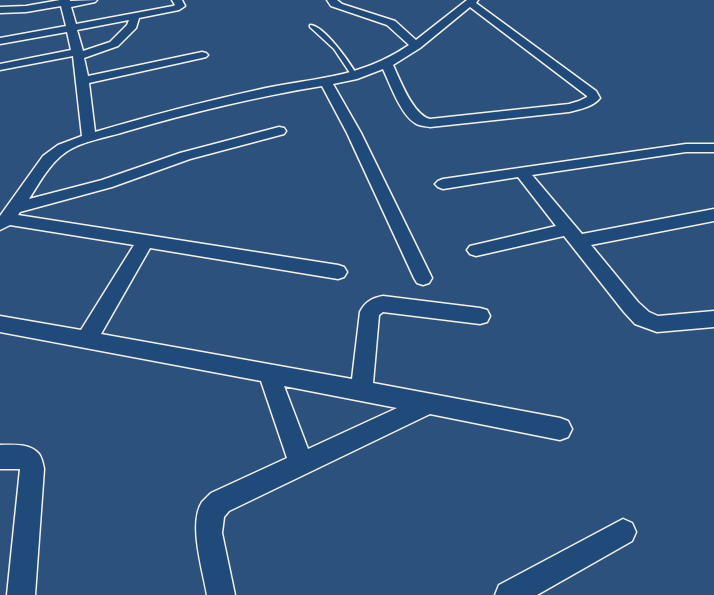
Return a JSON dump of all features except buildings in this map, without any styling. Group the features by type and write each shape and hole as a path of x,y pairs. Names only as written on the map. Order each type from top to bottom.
{"street":[{"path":"0,10 26,9 92,0"},
{"path":"0,41 71,29 176,8 180,6 176,0"},
{"path":"332,0 334,4 339,6 391,23 416,46"},
{"path":"7,217 48,159 63,148 88,138 198,107 260,92 354,75 386,63 409,51 472,1 592,94 594,98 584,104 569,108 430,123 422,122 415,116 386,63"},
{"path":"65,3 78,54 88,138"},
{"path":"0,67 78,54 114,44 132,26 134,17"},
{"path":"82,81 127,74 154,65 202,55"},
{"path":"325,81 354,132 423,278"},
{"path":"7,217 185,156 279,131"},
{"path":"443,184 631,155 686,148 714,148"},
{"path":"522,172 631,307 642,318 657,324 714,319"},
{"path":"476,250 714,215"},
{"path":"7,217 338,272"},
{"path":"87,339 145,241"},
{"path":"361,391 370,312 377,305 383,304 480,316"},
{"path":"0,324 431,403 560,429"},
{"path":"269,373 301,464"},
{"path":"221,595 209,532 211,512 220,502 431,403"},
{"path":"0,457 22,457 30,462 32,469 21,595"},
{"path":"509,595 622,532"}],"lane":[{"path":"312,26 333,45 347,62 354,75"}]}
